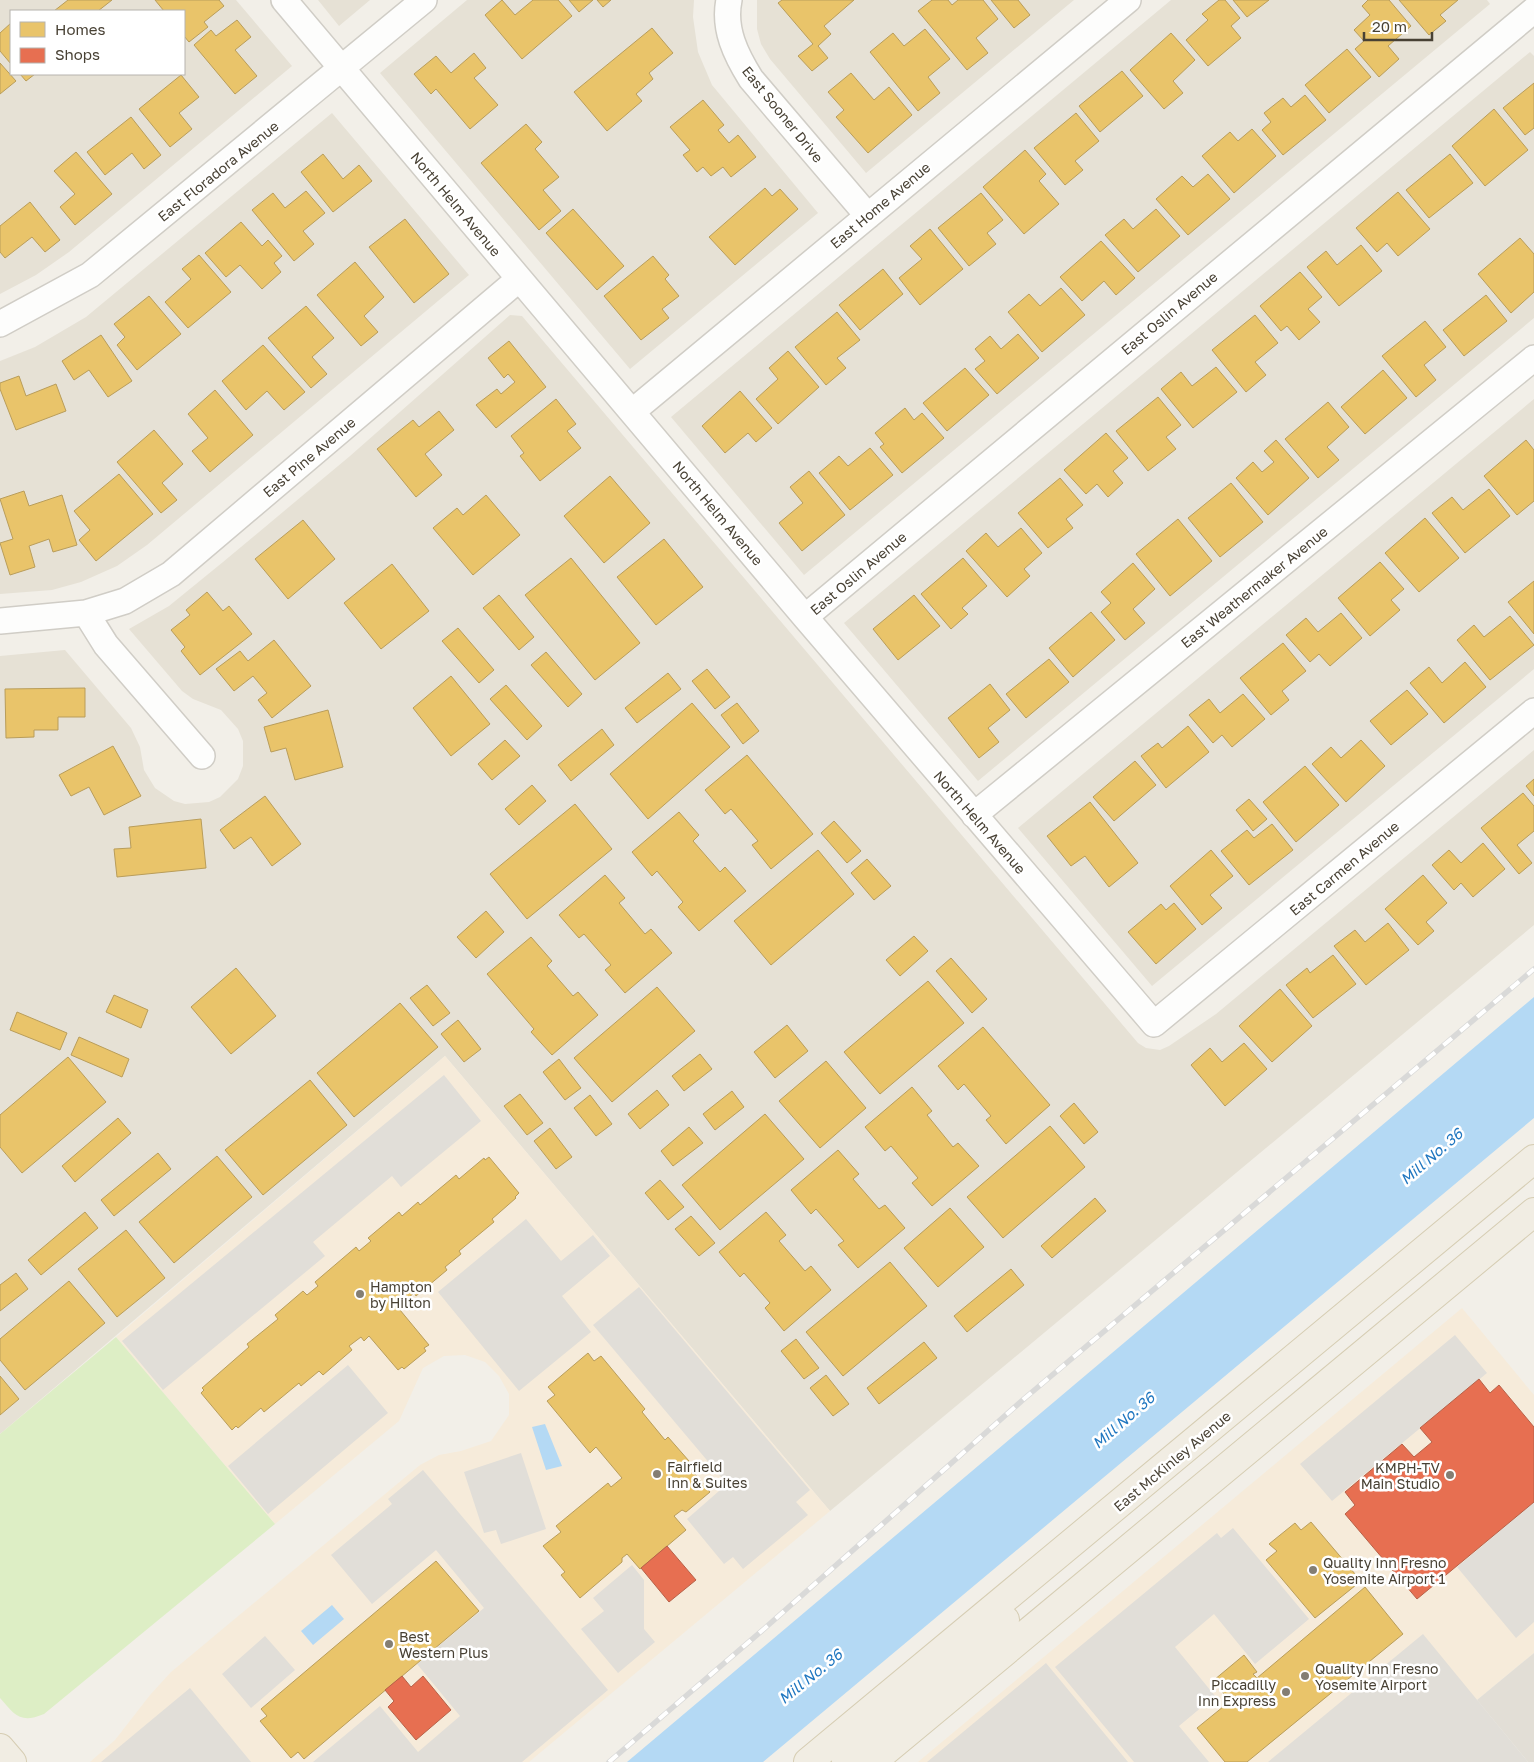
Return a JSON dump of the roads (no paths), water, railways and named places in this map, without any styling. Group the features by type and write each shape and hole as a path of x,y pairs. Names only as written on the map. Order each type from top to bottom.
{"main road":[{"name":"East McKinley Avenue","path":"808,1762 1534,1159"},
{"path":"872,1762 1534,1212"},
{"path":"846,1762 858,1748 993,1634 1066,1549"},
{"path":"0,1748 12,1762"}],"street":[{"name":"North Helm Avenue","path":"284,0 805,617 1154,1024"},
{"name":"East Floradora Avenue","path":"0,324 90,275 342,70 424,0"},
{"name":"East Sooner Drive","path":"729,0 727,9 730,35 738,58 751,79 868,216"},
{"name":"East Home Avenue","path":"633,412 1128,0"},
{"name":"East Oslin Avenue","path":"805,617 1534,10"},
{"name":"East Pine Avenue","path":"0,621 86,612 125,600 171,574 519,278"},
{"name":"East Weathermaker Avenue","path":"974,815 1534,358"},
{"path":"86,612 106,645 202,756"},
{"name":"East Carmen Avenue","path":"1154,1024 1534,711"}],"water":[{"name":"Mill No. 36","path":"1534,997 1534,1118 763,1762 627,1762"},
{"path":"545,1424 562,1466 546,1470 532,1427"},
{"path":"332,1605 344,1619 313,1645 301,1631"}],"railway":[{"path":"609,1762 765,1628 1025,1398 1534,969"}],"place":[{"name":"Hampton by Hilton","path":"360,1294"},
{"name":"Fairfield Inn & Suites","path":"657,1474"},
{"name":"KMPH-TV Main Studio","path":"1450,1475"},
{"name":"Quality Inn Fresno Yosemite Airport 1","path":"1313,1570"},
{"name":"Best Western Plus","path":"389,1644"},
{"name":"Quality Inn Fresno Yosemite Airport","path":"1305,1676"},
{"name":"Piccadilly Inn Express","path":"1286,1692"}]}
